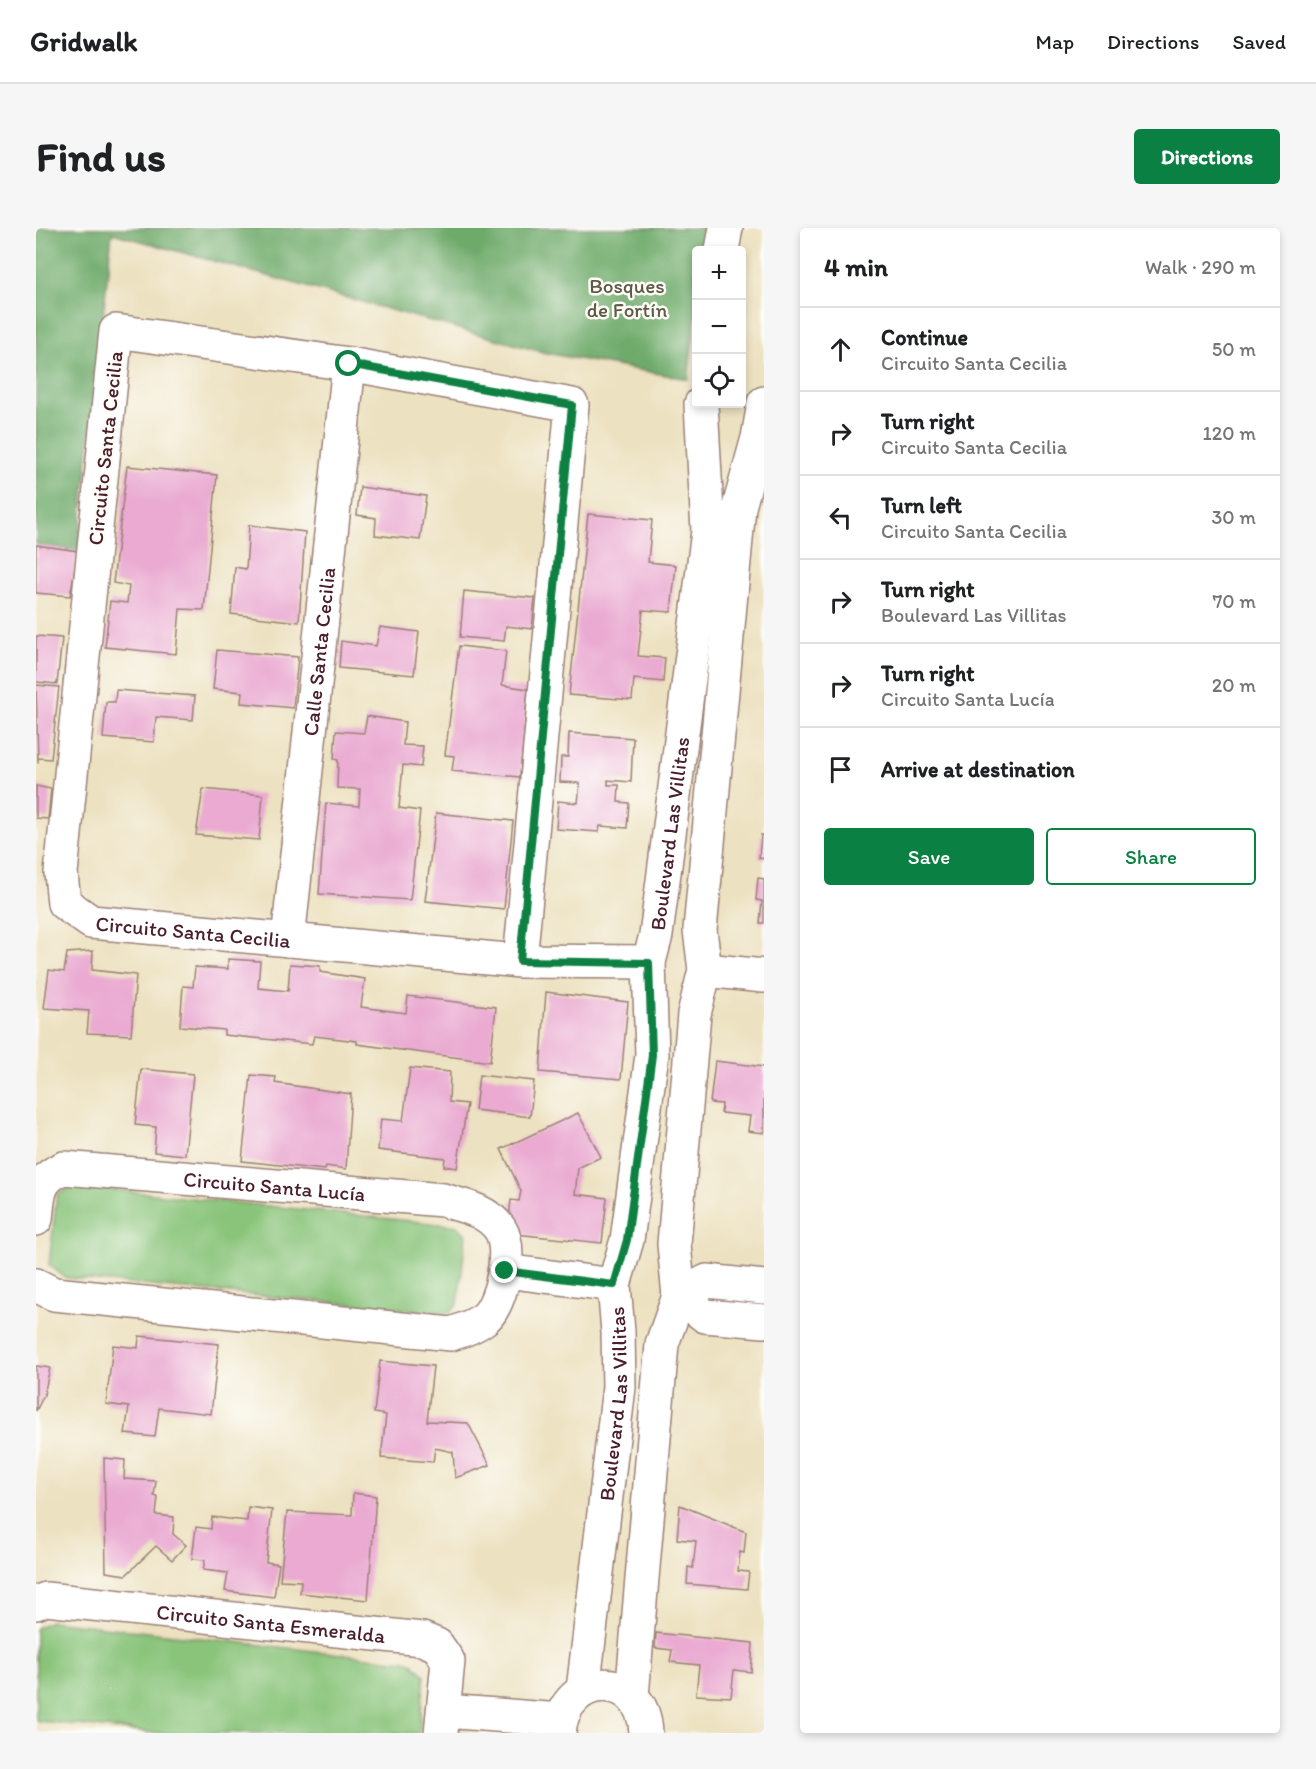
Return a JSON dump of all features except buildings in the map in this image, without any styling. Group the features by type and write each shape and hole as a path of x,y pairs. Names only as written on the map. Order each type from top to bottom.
{"street":[{"path":"723,246 726,228"},
{"name":"Circuito Santa Cecilia","path":"520,961 572,405 349,364 116,331 61,873 64,903 91,922 520,961 649,963"},
{"name":"Calle Santa Cecilia","path":"288,940 349,364"},
{"name":"Boulevard Las Villitas","path":"632,1696 662,1344 679,1296 674,1244 694,1014 705,970 700,930 740,507 758,438 764,403"},
{"name":"Boulevard Las Villitas","path":"583,1690 619,1387 614,1285 627,1240 652,1055 649,963 656,935 708,531 701,408"},
{"path":"649,963 656,947 674,936 696,947 705,970 764,976"},
{"name":"Circuito Santa Lucía","path":"36,1219 39,1190 48,1174 64,1168 443,1200 477,1209 500,1229 506,1247 505,1271 498,1296 487,1317 473,1326 451,1334 54,1294 36,1285"},
{"path":"505,1271 614,1285 622,1268 631,1262 655,1264 671,1272 677,1282 679,1296 705,1316 764,1322"},
{"path":"679,1296 707,1281 764,1287"},
{"name":"Circuito Santa Esmeralda","path":"36,1603 46,1599 422,1639 437,1646 448,1661 443,1722 560,1726"},
{"path":"560,1726 568,1702 583,1690 608,1685 632,1696 645,1719 646,1733"}],"green space":[{"name":"Bosques de Fortín","path":"36,228 708,228 706,246 692,246 692,346 688,379 546,353 112,233 78,551 36,545"},
{"path":"77,1186 458,1226 466,1235 458,1304 449,1313 66,1278 49,1265 57,1194"},
{"path":"50,1621 411,1662 425,1675 419,1733 153,1733 38,1721 36,1719 36,1628"}],"route":[{"path":"349,364 572,405 520,961 649,963 652,1055 627,1240 614,1285 505,1271"}]}
